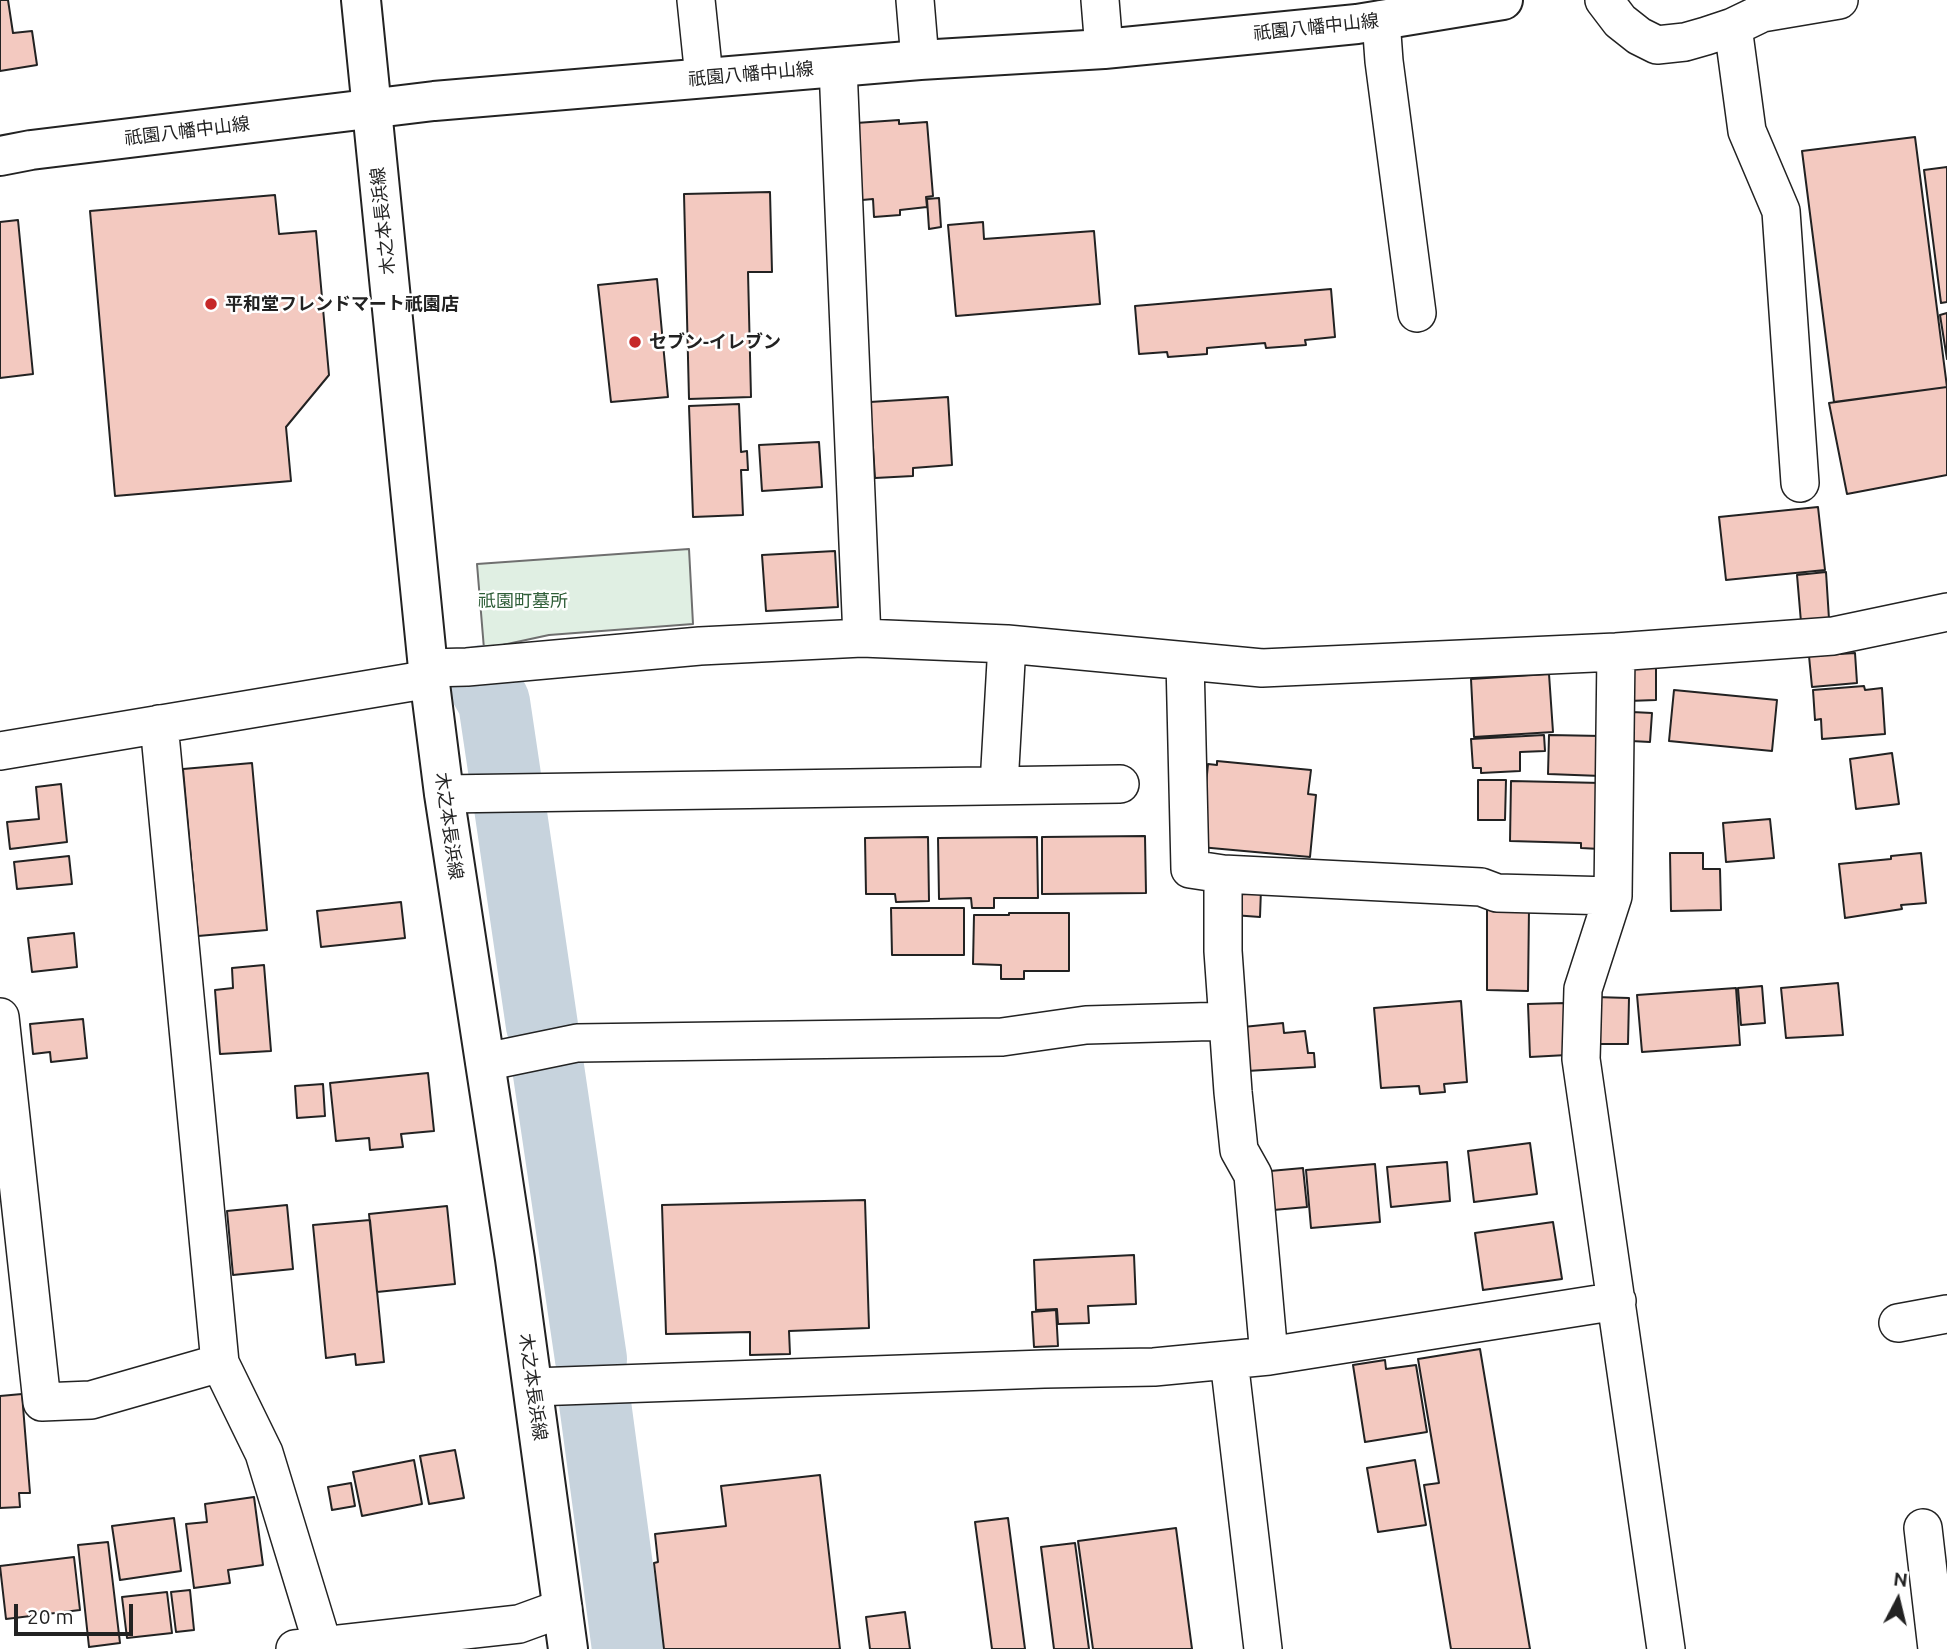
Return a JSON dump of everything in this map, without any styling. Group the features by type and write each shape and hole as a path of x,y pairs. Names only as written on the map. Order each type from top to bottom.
{"main road":[{"name":"木之本長浜線","path":"361,0 429,674 444,794 533,1387 568,1649"},
{"name":"祇園八幡中山線","path":"0,156 371,109 704,77 1104,49 1503,0"}],"street":[{"path":"696,0 704,77"},
{"path":"915,0 920,60"},
{"path":"1100,0 1104,49"},
{"path":"1604,0 1620,21 1639,36 1657,45 1685,42 1733,27 1762,13 1839,0"},
{"path":"1364,15 1386,75 1417,313"},
{"path":"1733,27 1747,131 1781,211 1801,483"},
{"path":"838,67 862,638"},
{"path":"0,751 429,674 700,646 862,638 1007,644 1262,668 1616,652 1833,636 1947,612"},
{"path":"999,785 1007,644"},
{"path":"1616,652 1613,896 1583,989 1581,1059 1666,1649"},
{"path":"1185,661 1190,869 1223,874 1481,887 1497,893 1613,896"},
{"path":"159,724 220,1363 264,1453 309,1647 519,1624 562,1608"},
{"path":"444,794 1120,784"},
{"path":"1223,874 1223,951 1239,1150 1252,1175 1269,1356"},
{"path":"0,1017 41,1402 91,1400 220,1363"},
{"path":"485,1062 577,1043 1002,1037 1086,1026 1228,1021"},
{"path":"533,1387 1154,1367 1269,1356 1617,1301"},
{"path":"1898,1323 1947,1314"},
{"path":"1229,1360 1264,1649"},
{"path":"1923,1528 1937,1649"}],"green space":[{"name":"祇園町墓所","path":"689,549 693,624 549,635 484,649 477,564"}],"building":[{"path":"0,0 8,0 13,33 32,31 37,65 0,71"},
{"path":"899,120 899,124 927,122 933,196 926,197 927,207 900,210 900,215 874,217 873,199 862,200 856,123"},
{"path":"1915,137 1947,387 1834,402 1802,151"},
{"path":"1947,167 1947,302 1941,303 1924,170"},
{"path":"770,192 772,272 748,272 751,397 689,399 684,194"},
{"name":"平和堂フレンドマート祇園店","path":"275,195 279,234 316,231 329,375 286,427 291,481 115,496 90,211"},
{"path":"939,198 941,227 929,229 927,199"},
{"path":"18,220 33,374 0,378 0,222"},
{"path":"983,222 984,239 1094,231 1100,304 956,316 948,225"},
{"path":"657,279 668,397 611,402 598,285"},
{"path":"1331,289 1335,337 1305,340 1306,345 1266,348 1265,343 1207,348 1207,354 1168,357 1167,352 1139,354 1135,306"},
{"path":"1947,313 1947,359 1940,315"},
{"path":"1947,387 1947,475 1847,494 1829,403"},
{"path":"948,397 952,465 913,468 913,476 875,478 870,402"},
{"path":"739,404 741,452 747,451 748,470 741,470 743,515 693,517 689,406"},
{"path":"819,442 822,487 762,491 759,445"},
{"path":"1818,507 1825,570 1726,580 1719,517"},
{"path":"835,551 838,607 766,611 762,555"},
{"path":"1826,572 1829,619 1801,622 1797,575"},
{"path":"1855,653 1857,683 1812,687 1809,656"},
{"path":"1628,665 1656,665 1656,700 1628,701"},
{"path":"1549,674 1553,732 1474,737 1471,679"},
{"path":"1864,686 1865,690 1882,688 1885,734 1822,739 1821,719 1815,720 1813,690"},
{"path":"1674,690 1777,700 1772,751 1669,741"},
{"path":"1632,712 1652,713 1650,742 1631,741"},
{"path":"1544,735 1545,751 1520,752 1520,771 1481,773 1481,768 1473,768 1471,739"},
{"path":"1549,735 1602,736 1601,776 1548,774"},
{"path":"1892,753 1899,804 1856,809 1850,759"},
{"path":"1217,761 1311,770 1308,794 1316,795 1310,857 1200,847 1208,764 1217,765"},
{"path":"252,763 267,930 198,936 183,769"},
{"path":"1478,780 1506,780 1505,820 1478,820"},
{"path":"1511,781 1602,783 1600,849 1581,848 1581,843 1510,841"},
{"path":"61,784 67,842 10,849 7,822 39,819 36,787"},
{"path":"1770,819 1774,858 1726,862 1723,823"},
{"path":"1145,836 1146,893 1042,894 1042,837"},
{"path":"928,837 929,901 896,902 895,894 866,894 865,838"},
{"path":"1037,837 1038,898 994,898 994,908 972,908 971,898 939,899 938,838"},
{"path":"1670,853 1703,853 1703,869 1720,869 1721,910 1671,911"},
{"path":"1921,853 1926,903 1901,905 1902,909 1845,918 1839,864"},
{"path":"69,856 72,884 17,889 14,862"},
{"path":"1235,887 1261,889 1260,917 1233,915"},
{"path":"401,902 405,938 321,947 317,911"},
{"path":"1487,907 1529,908 1528,991 1487,990"},
{"path":"891,908 964,908 964,955 892,955"},
{"path":"1069,913 1069,971 1024,971 1024,979 1001,979 1001,965 973,964 974,915"},
{"path":"74,933 77,967 32,972 28,938"},
{"path":"264,965 271,1051 220,1054 215,990 233,988 232,968"},
{"path":"1838,983 1843,1035 1786,1038 1781,988"},
{"path":"1762,986 1765,1023 1741,1025 1738,988"},
{"path":"1736,988 1740,1045 1642,1052 1637,995"},
{"path":"1595,997 1629,998 1628,1044 1595,1044"},
{"path":"1461,1001 1467,1082 1444,1084 1445,1092 1420,1094 1419,1086 1381,1088 1374,1008"},
{"path":"1566,1003 1567,1055 1530,1057 1528,1004"},
{"path":"83,1019 87,1058 51,1062 50,1052 33,1054 30,1024"},
{"path":"1283,1023 1284,1033 1305,1031 1308,1053 1314,1053 1315,1067 1247,1071 1243,1027"},
{"path":"428,1073 434,1131 401,1134 403,1147 370,1150 369,1138 336,1141 330,1083"},
{"path":"323,1084 325,1116 297,1118 295,1086"},
{"path":"1530,1143 1537,1194 1474,1202 1468,1151"},
{"path":"1447,1162 1450,1201 1391,1207 1387,1167"},
{"path":"1375,1164 1380,1222 1311,1228 1306,1170"},
{"path":"1303,1168 1307,1207 1262,1211 1259,1172"},
{"path":"865,1200 869,1328 789,1331 790,1354 750,1355 750,1332 666,1334 662,1205"},
{"path":"287,1205 293,1269 233,1275 227,1211"},
{"path":"447,1206 455,1284 377,1292 369,1214"},
{"path":"370,1220 384,1362 356,1365 355,1354 326,1358 313,1225"},
{"path":"1553,1222 1562,1279 1483,1290 1475,1233"},
{"path":"1134,1255 1136,1304 1088,1306 1089,1323 1058,1324 1057,1309 1036,1310 1034,1260"},
{"path":"1056,1310 1058,1346 1034,1347 1032,1312"},
{"path":"1480,1349 1530,1649 1451,1649 1424,1485 1439,1483 1418,1359"},
{"path":"1385,1360 1386,1369 1416,1365 1427,1432 1365,1442 1353,1365"},
{"path":"22,1394 30,1493 19,1493 20,1507 0,1508 0,1396"},
{"path":"455,1450 464,1498 429,1504 420,1456"},
{"path":"414,1460 422,1504 362,1516 353,1472"},
{"path":"1415,1460 1426,1525 1378,1532 1367,1468"},
{"path":"820,1475 840,1649 664,1649 654,1563 658,1562 655,1534 726,1526 721,1486"},
{"path":"351,1483 355,1506 332,1510 328,1487"},
{"path":"254,1497 263,1565 228,1570 230,1583 194,1588 186,1524 207,1522 205,1504"},
{"path":"174,1518 181,1571 120,1580 112,1526"},
{"path":"1008,1518 1025,1649 992,1649 975,1522"},
{"path":"1176,1528 1192,1649 1093,1649 1078,1541"},
{"path":"108,1542 120,1643 89,1647 78,1545"},
{"path":"1075,1543 1089,1649 1054,1649 1041,1547"},
{"path":"74,1557 80,1610 6,1619 0,1566"},
{"path":"190,1590 194,1630 176,1632 171,1592"},
{"path":"167,1592 172,1633 127,1638 122,1597"},
{"path":"905,1612 910,1649 870,1649 866,1617"}],"waterway":[{"path":"482,681 494,702 505,776"},
{"path":"510,807 542,1026"},
{"path":"548,1067 591,1359"},
{"path":"595,1403 628,1649"}],"place":[{"name":"平和堂フレンドマート祇園店","path":"211,304"},
{"name":"セブン-イレブン","path":"635,342"}]}
